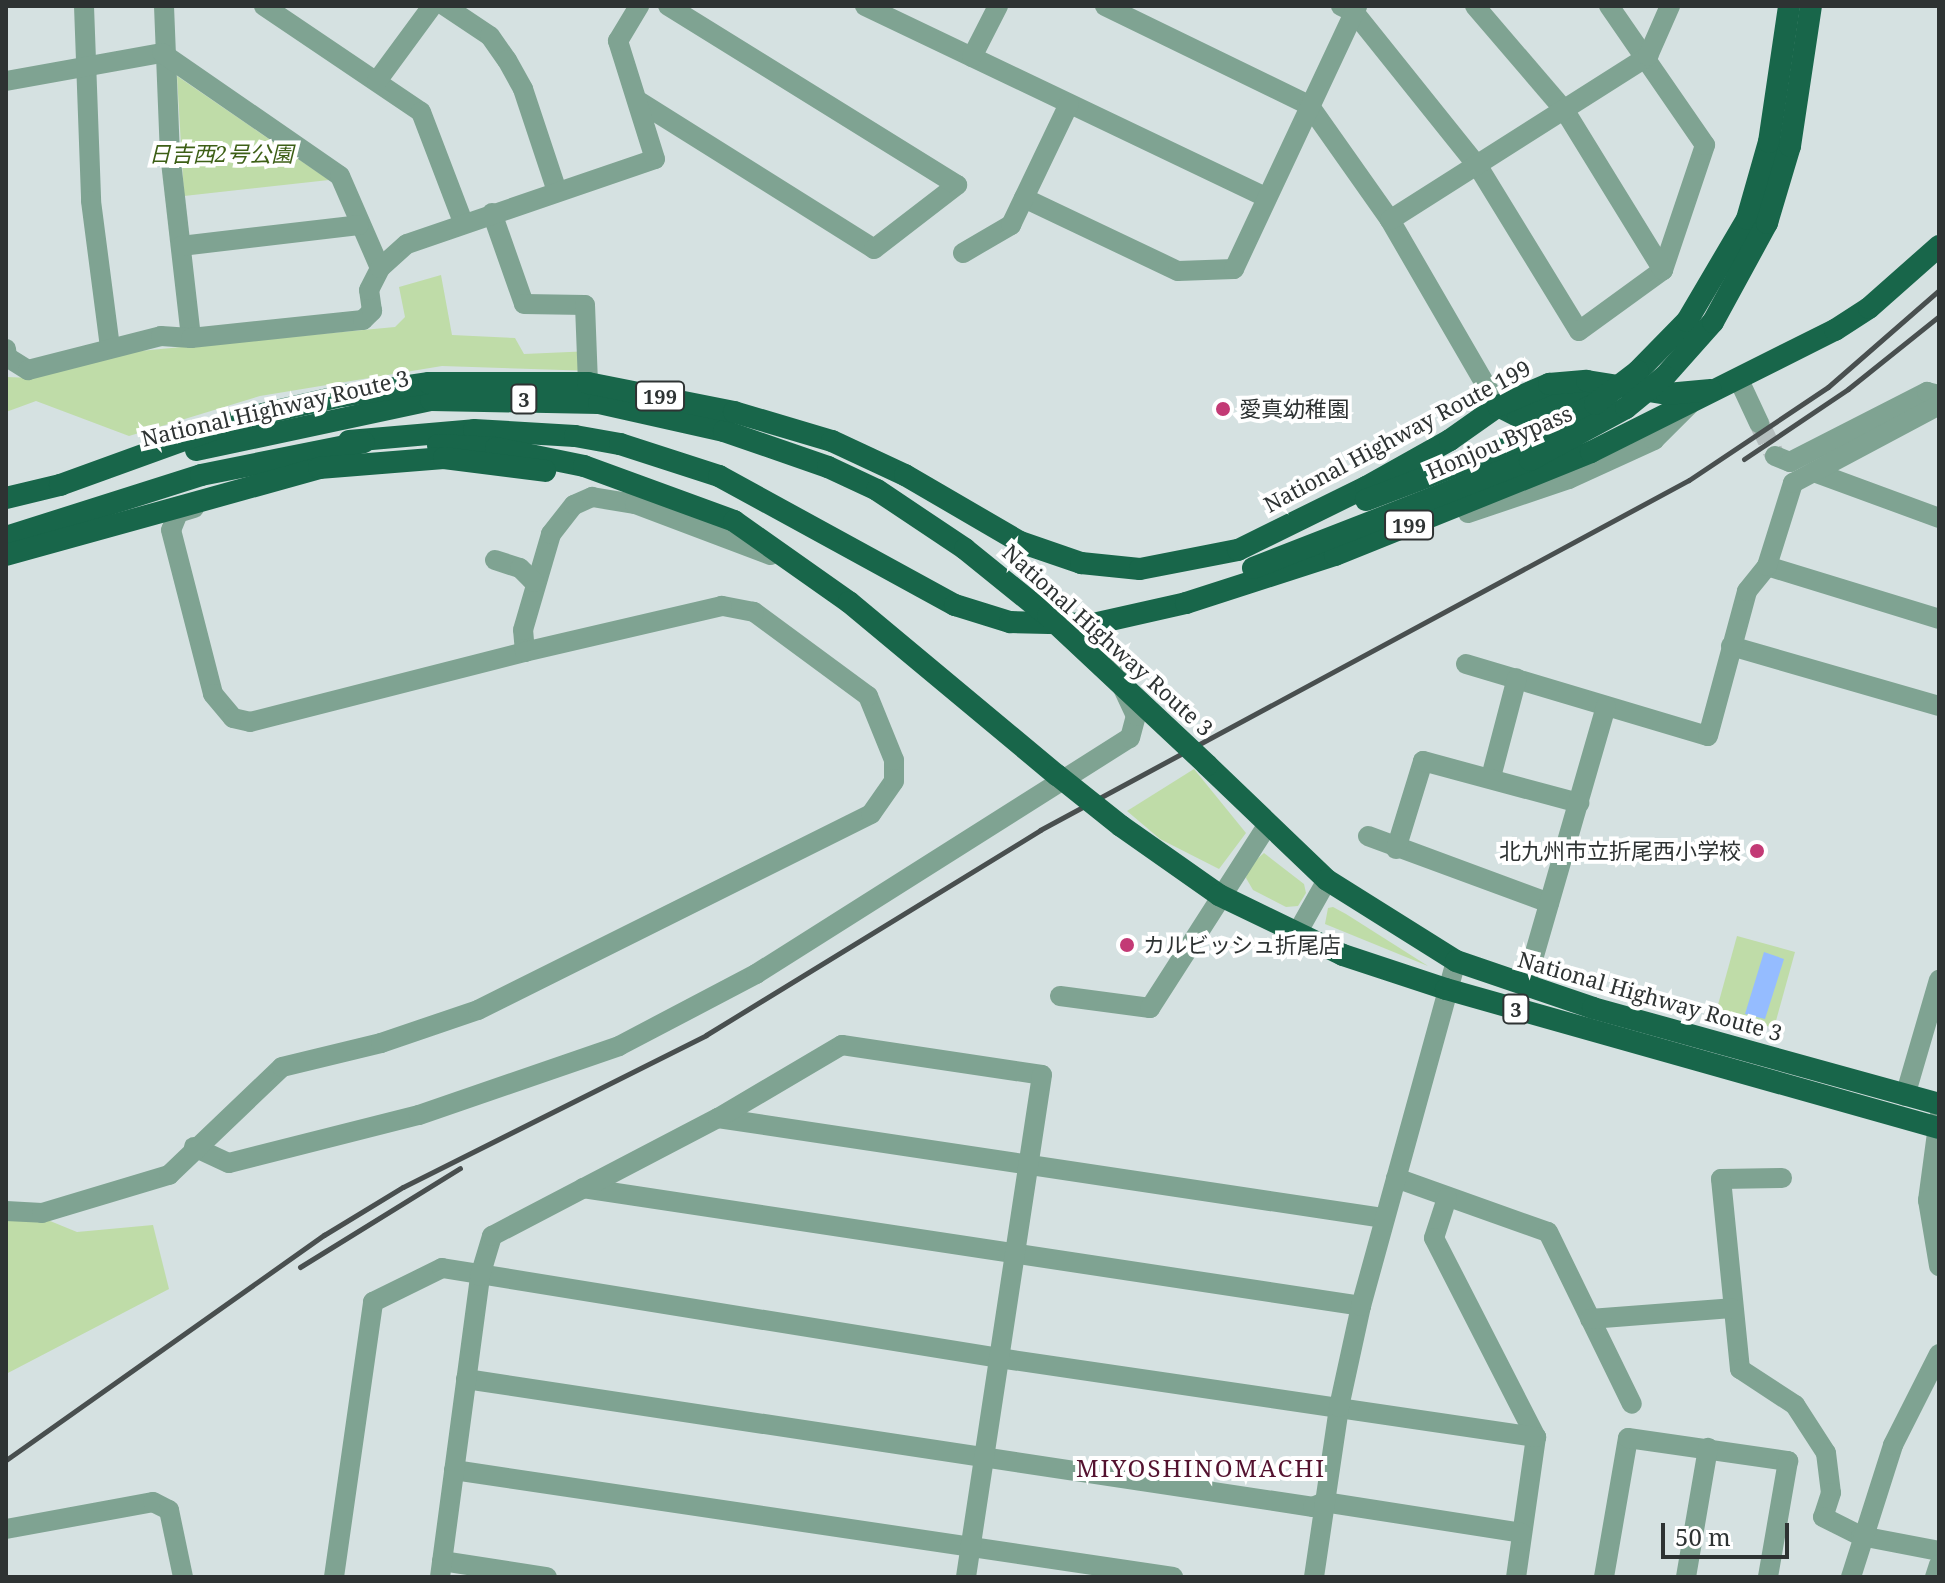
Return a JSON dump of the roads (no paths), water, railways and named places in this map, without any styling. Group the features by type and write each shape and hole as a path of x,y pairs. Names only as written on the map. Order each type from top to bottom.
{"highway":[{"name":"Honjou Bypass","path":"1238,550 1524,440 1638,371 1687,321 1747,219 1769,142 1789,6"},
{"name":"Honjou Bypass","path":"1093,624 1151,609 1530,460 1626,408 1665,376 1713,322 1767,223 1790,146 1811,6"},
{"name":"National Highway Route 199","path":"349,441 517,431 631,447 719,476 928,593 1010,622 1093,624 1264,579 1591,452 1869,308 1939,246"},
{"name":"National Highway Route 199","path":"60,485 245,418 342,396 429,383 588,383 734,412 832,441 905,475 1020,542 1081,563 1172,567 1238,550 1400,468 1498,406 1561,381 1601,396 1703,394"},
{"name":"National Highway Route 3","path":"6,505 60,485 244,437 431,400 599,403 724,431 828,467 877,490 965,549 1057,624 1327,880 1456,961 1525,987 1939,1104"},
{"name":"3","path":"6,537 201,475 349,441 496,448 642,484 734,521 818,578 1121,826 1219,895 1296,935 1446,989 1938,1125"},
{"path":"6,556 257,482 319,468 417,459 541,458 602,451 649,465 928,593"},
{"path":"444,458 564,473 685,510 771,555 925,667"},
{"path":"6,498 60,485"}],"street":[{"path":"84,6 83,68 91,201 110,347"},
{"path":"164,6 162,53 191,338"},
{"path":"264,6 421,112 463,222"},
{"path":"377,81 432,6"},
{"path":"445,6 490,36 507,60 523,89 557,191"},
{"path":"6,349 7,357 28,370 161,336 191,338 363,320 372,311 369,290 380,268 407,244 463,222 655,159 640,102 618,41 639,6"},
{"path":"640,102 874,249 957,185 668,6"},
{"path":"865,6 1265,197"},
{"path":"972,57 998,6"},
{"path":"1105,6 1309,105 1390,220 1498,406"},
{"path":"1475,6 1565,111 1663,270"},
{"path":"1024,198 1178,271 1234,269 1351,8 1479,168 1579,331 1663,270 1705,145 1648,56 1609,6"},
{"path":"1390,220 1479,168 1648,56 1670,6"},
{"path":"6,81 162,53 325,162 340,176 380,268"},
{"path":"963,253 1011,225 1069,104"},
{"path":"492,213 524,304 585,305 588,383"},
{"path":"181,246 359,225"},
{"path":"1738,378 1759,423"},
{"path":"1775,456 1790,462 1927,392 1939,395"},
{"path":"1466,664 1708,736 1747,591 1767,566 1793,483 1939,405"},
{"path":"6,1211 42,1213 169,1175 194,1147 282,1067 381,1043 478,1010 871,814 887,798 894,781 894,760 868,696 746,609 722,606 525,652 266,721 233,718 213,694 171,530 178,513 262,489 417,459"},
{"path":"1814,472 1939,518"},
{"path":"525,652 523,630 534,582 561,517 592,497 635,504 771,555"},
{"path":"6,556 46,554 153,523 171,530"},
{"path":"495,560 520,568 534,582"},
{"path":"1767,566 1939,619"},
{"path":"194,1147 229,1163 419,1115 619,1046 756,974 1130,738 1136,716 1093,624"},
{"path":"1731,646 1939,706"},
{"path":"1491,777 1517,678"},
{"path":"1525,987 1606,706"},
{"path":"1396,849 1423,761 1579,803"},
{"path":"1060,996 1150,1008 1219,895 1267,826"},
{"path":"1368,836 1396,849 1549,903"},
{"path":"1296,935 1327,880"},
{"path":"1314,1577 1339,1407 1361,1306 1456,961"},
{"path":"1905,1096 1939,980"},
{"path":"547,1577 441,1569 480,1276 492,1236 718,1118 842,1045 1042,1075 966,1577"},
{"path":"718,1118 1383,1218"},
{"path":"1938,1125 1928,1224 1939,1266"},
{"path":"1396,1178 1548,1232 1632,1404"},
{"path":"1782,1178 1721,1179 1740,1369 1795,1405 1826,1453 1831,1493 1823,1517 1861,1536 1939,1551"},
{"path":"583,1188 1015,1256 1361,1306"},
{"path":"1447,1198 1434,1238 1536,1437 1516,1577"},
{"path":"334,1577 373,1302 442,1268 999,1358 1536,1437"},
{"path":"1590,1319 1732,1308"},
{"path":"1851,1577 1861,1536 1893,1445 1939,1354"},
{"path":"466,1379 985,1454 1313,1507 1324,1502 1522,1533"},
{"path":"1604,1577 1628,1438 1788,1461 1768,1577"},
{"path":"1686,1577 1708,1448"},
{"path":"454,1470 1173,1577"},
{"path":"6,1529 153,1502 169,1510 183,1577"},
{"path":"1935,1577 1939,1565"}],"water":[{"path":"1764,952 1784,959 1765,1019 1745,1014"}],"tunnel":[{"path":"1759,423 1775,456"}],"railway":[{"path":"6,1460 324,1235 403,1187 706,1035 1040,830 1689,480 1828,387 1939,290"},
{"path":"1744,459 1848,389 1939,316"},
{"path":"300,1267 460,1168"}],"place":[{"name":"愛真幼稚園","path":"1223,409"},
{"name":"北九州市立折尾西小学校","path":"1757,851"},
{"name":"カルビッシュ折尾店","path":"1127,945"}],"district":[{"name":"MIYOSHINOMACHI","path":"1201,1468"}],"park label":[{"name":"日吉西2号公園","path":"221,154"}]}
